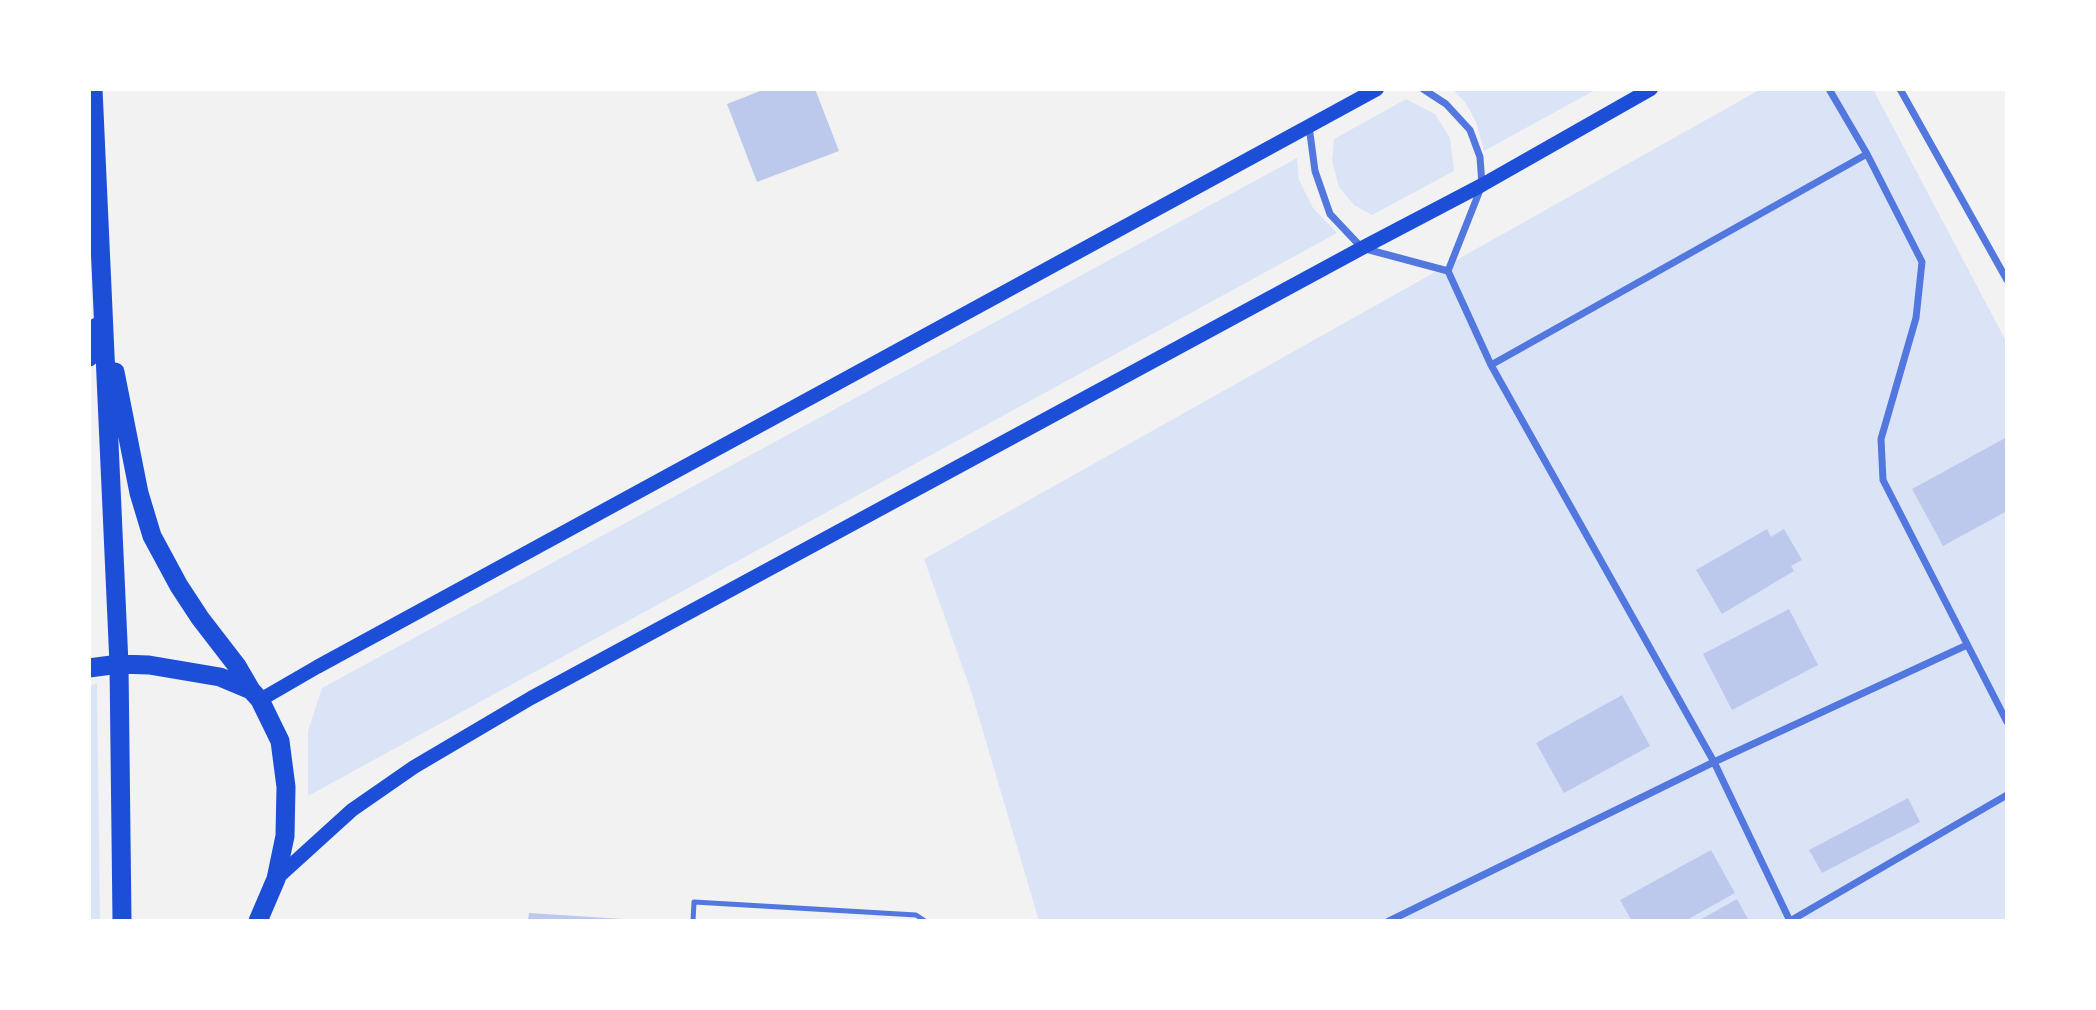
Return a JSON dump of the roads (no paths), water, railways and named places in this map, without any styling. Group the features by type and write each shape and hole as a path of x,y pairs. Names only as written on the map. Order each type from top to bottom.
{"highway":[{"path":"93,89 119,664 122,921"},
{"path":"89,357 102,306"},
{"path":"102,306 139,493 152,536 179,586 237,666 280,741 286,787 285,836 276,878 259,916"},
{"path":"89,668 119,664 149,666 220,677 255,695"}],"main road":[{"path":"255,695 317,667 1377,89"},
{"path":"276,878 352,810 414,767 531,698 1482,185 1651,89"}],"street":[{"path":"1423,89 1446,104 1470,130 1480,157 1482,185 1448,271 1491,365 1714,762 1790,921 2007,795"},
{"path":"1829,89 1867,154 1922,262 1916,318 1881,439 1882,480 2007,722"},
{"path":"1900,89 2007,280"},
{"path":"1309,125 1315,171 1330,214 1362,248 1448,271"},
{"path":"1491,365 1867,154"},
{"path":"1389,921 1714,762 1967,645"}],"lane":[{"path":"693,921 694,902 916,915 925,921"}]}
